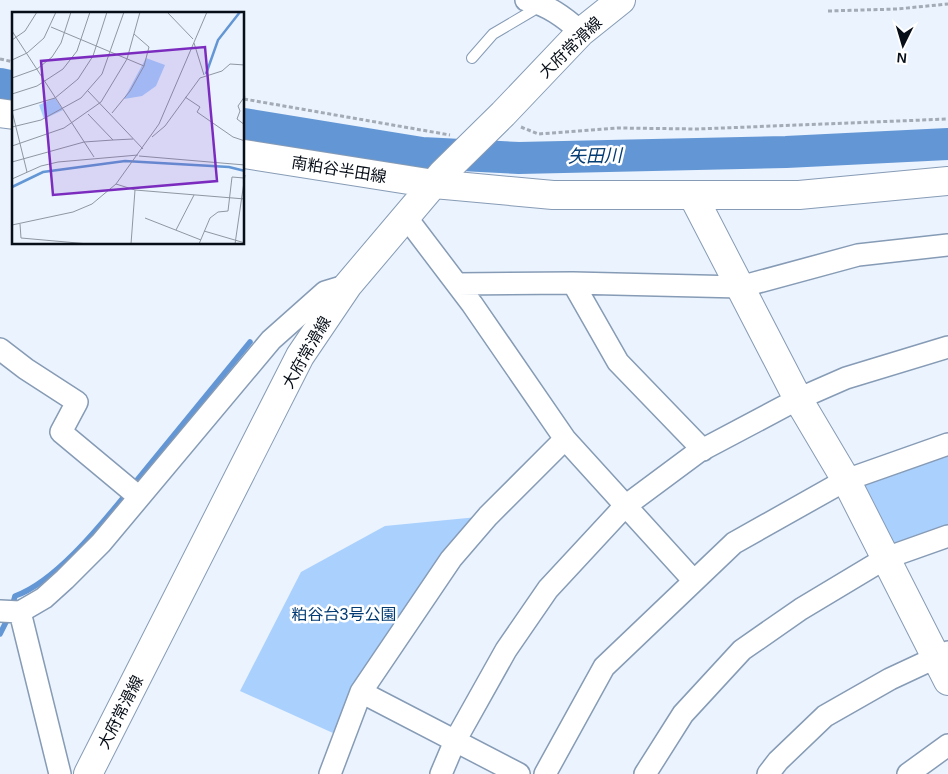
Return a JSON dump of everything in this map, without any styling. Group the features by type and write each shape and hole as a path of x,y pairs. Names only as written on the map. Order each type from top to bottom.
{"main road":[{"name":"大府常滑線","path":"88,774 300,356 348,285 438,179 581,32 621,0"},
{"name":"南粕谷半田線","path":"245,154 553,195 693,196 799,194 948,181"},
{"path":"693,196 798,399 846,480 944,664"}],"street":[{"path":"531,1 564,16 581,32"},
{"path":"406,217 457,284 564,439 624,507 694,581"},
{"path":"457,284 573,283 740,287 858,255 948,244"},
{"path":"573,283 618,362 703,450"},
{"path":"60,774 10,612 44,598 101,542 271,340 325,292 348,285"},
{"path":"271,340 290,343 300,356"},
{"path":"441,774 455,741 506,650 548,589 624,507 703,450 798,399 846,378 948,347"},
{"path":"0,349 26,369 77,402 60,432 139,497"},
{"path":"330,774 361,692 451,559 488,516 564,439"},
{"path":"545,774 604,667 734,543 846,480 948,444"},
{"path":"645,774 683,714 742,650 801,609 886,558 948,536"},
{"path":"768,774 778,761 825,716 890,679 944,664"},
{"path":"361,692 519,774"},
{"path":"908,774 948,745"}],"lane":[{"path":"472,58 493,34 532,11 531,1"}],"path":[{"path":"828,10 897,9 948,4"},
{"path":"245,99 476,141"},
{"path":"503,114 525,130 538,134 618,128 764,127 948,119"}],"green space":[{"path":"948,444 948,536 886,558 846,480"},
{"name":"粕谷台3号公園","path":"488,516 344,738 240,691 301,572 385,526"}],"waterway":[{"name":"矢田川","path":"0,84 12,87"},
{"name":"矢田川","path":"245,124 422,153 519,158 786,152 948,144"},
{"path":"133,485 250,342"},
{"path":"12,607 15,596 46,579 76,552 127,493"},
{"path":"0,634 9,616"}]}
